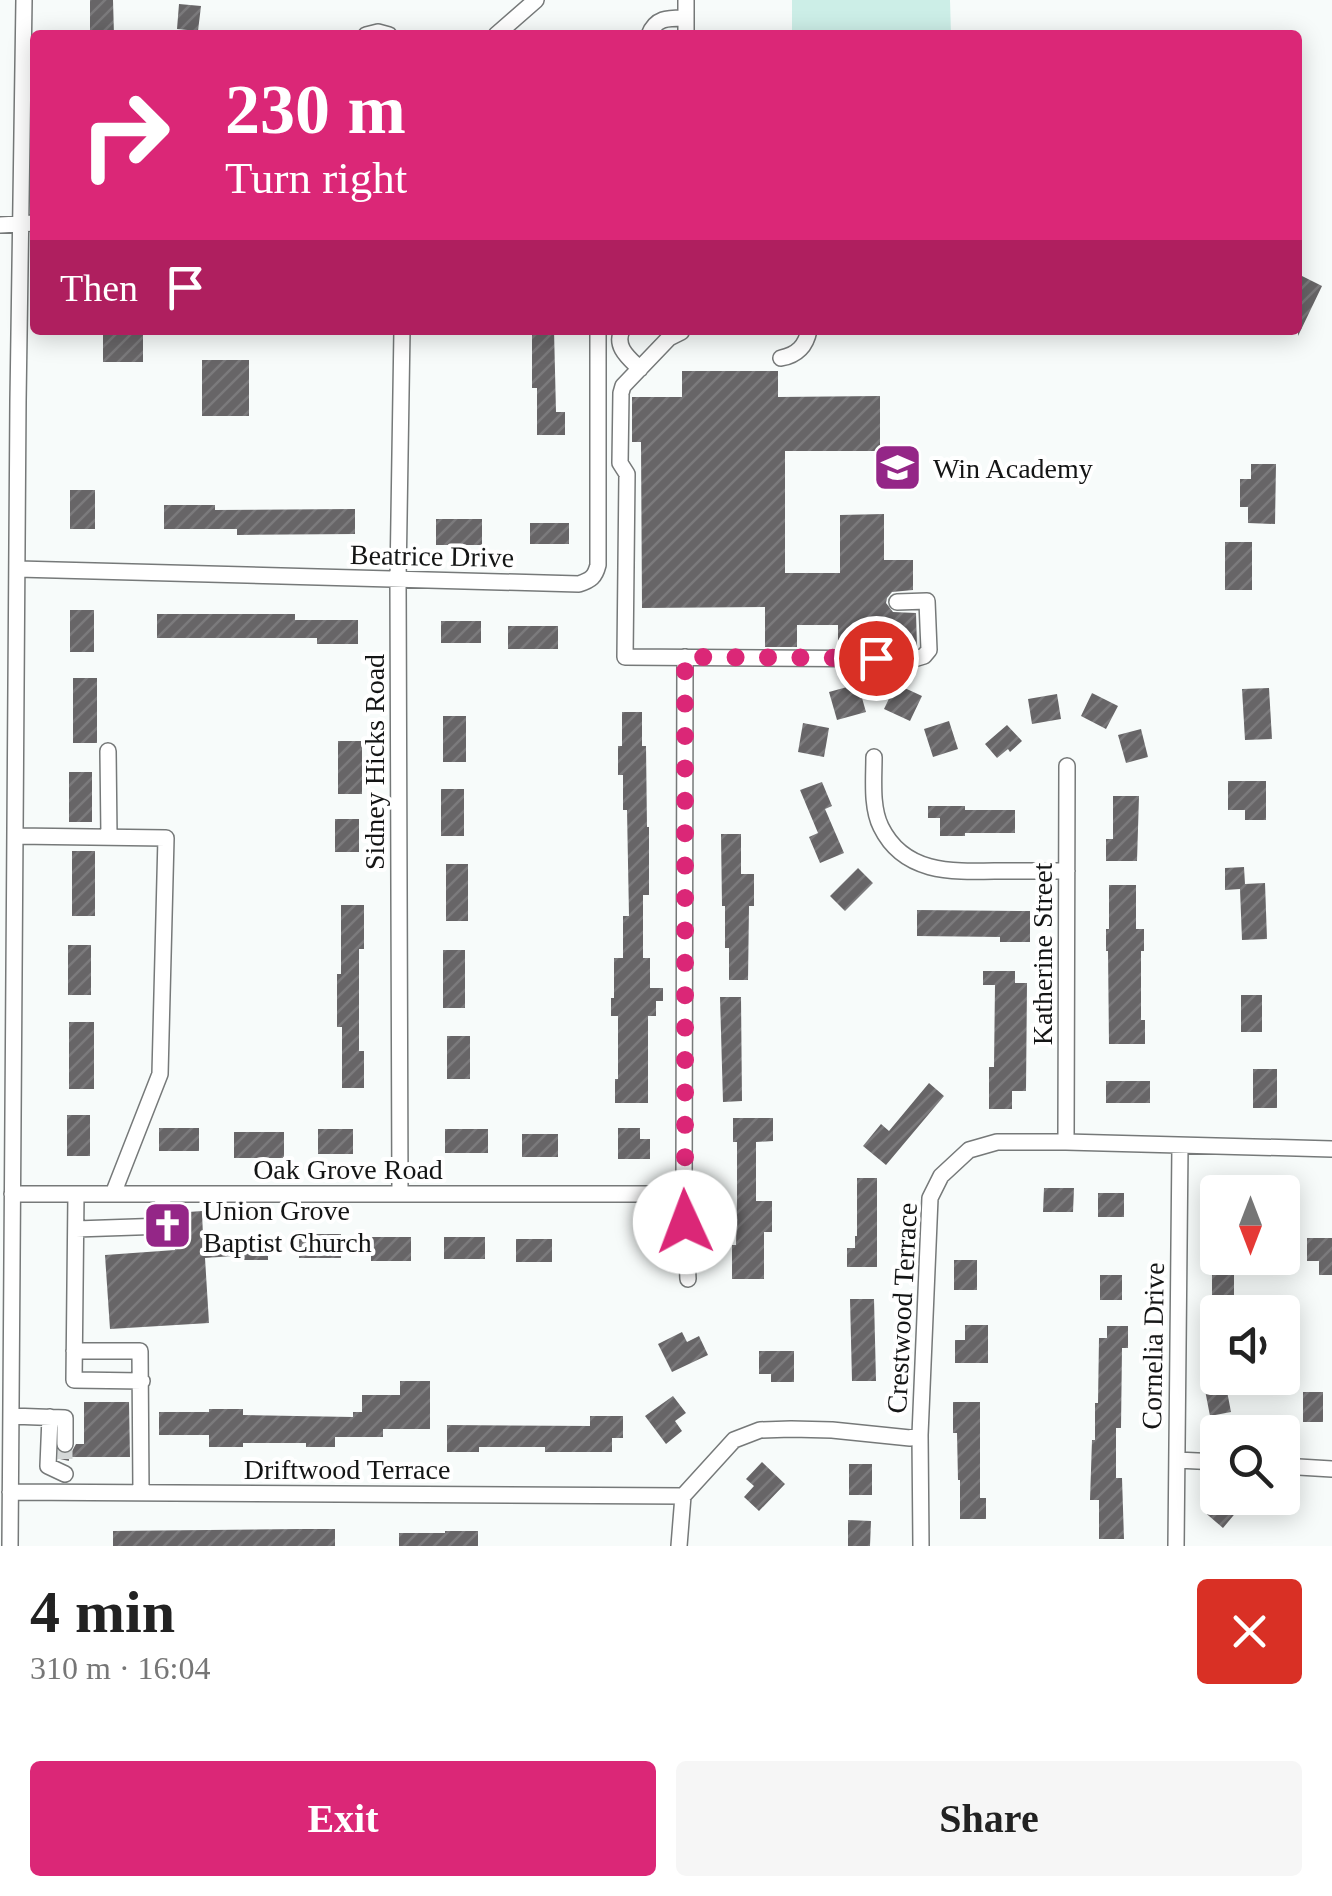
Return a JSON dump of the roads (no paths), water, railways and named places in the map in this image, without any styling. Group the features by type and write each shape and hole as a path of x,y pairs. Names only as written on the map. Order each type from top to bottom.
{"street":[{"path":"10,1546 18,401 28,224 29,108 24,0"},
{"path":"502,30 536,0"},
{"path":"652,30 661,20 686,26 686,0"},
{"path":"0,225 28,224"},
{"name":"Sidney Hicks Road","path":"400,1194 398,580 402,335"},
{"name":"Beatrice Drive","path":"18,569 579,584 596,575 598,565 598,335"},
{"path":"620,335 621,347 640,369"},
{"path":"674,335 624,386 622,393 620,463 627,474 625,656 924,656 928,650 928,602 897,602"},
{"path":"781,358 797,352 807,335"},
{"path":"0,402 18,401"},
{"path":"685,657 684,1194 688,1279"},
{"path":"108,751 109,836"},
{"path":"874,757 879,824 894,846 912,862 954,872 1067,871"},
{"name":"Katherine Street","path":"1066,1142 1067,766"},
{"path":"16,836 166,838 160,1074 113,1194"},
{"name":"Crestwood Terrace","path":"921,1546 920,1435 930,1198 941,1176 969,1150 997,1142 1332,1149"},
{"name":"Cornelia Drive","path":"1176,1546 1180,1146"},
{"name":"Oak Grove Road","path":"12,1194 684,1194"},
{"path":"76,1194 74,1380 142,1382"},
{"path":"76,1229 165,1226 162,1194"},
{"path":"74,1351 140,1352 141,1493"},
{"path":"11,1416 65,1418 65,1444"},
{"path":"50,1417 48,1466 65,1468 64,1492"},
{"path":"679,1546 683,1496 734,1440 760,1430 832,1430 910,1438 920,1435"},
{"path":"1177,1460 1200,1461"},
{"path":"1300,1467 1332,1469"},
{"name":"Driftwood Terrace","path":"10,1492 683,1496"}],"tunnel":[{"path":"65,1444 65,1461"}],"place":[{"name":"Win Academy","path":"898,468"},
{"name":"Union Grove Baptist Church","path":"168,1226"}]}
